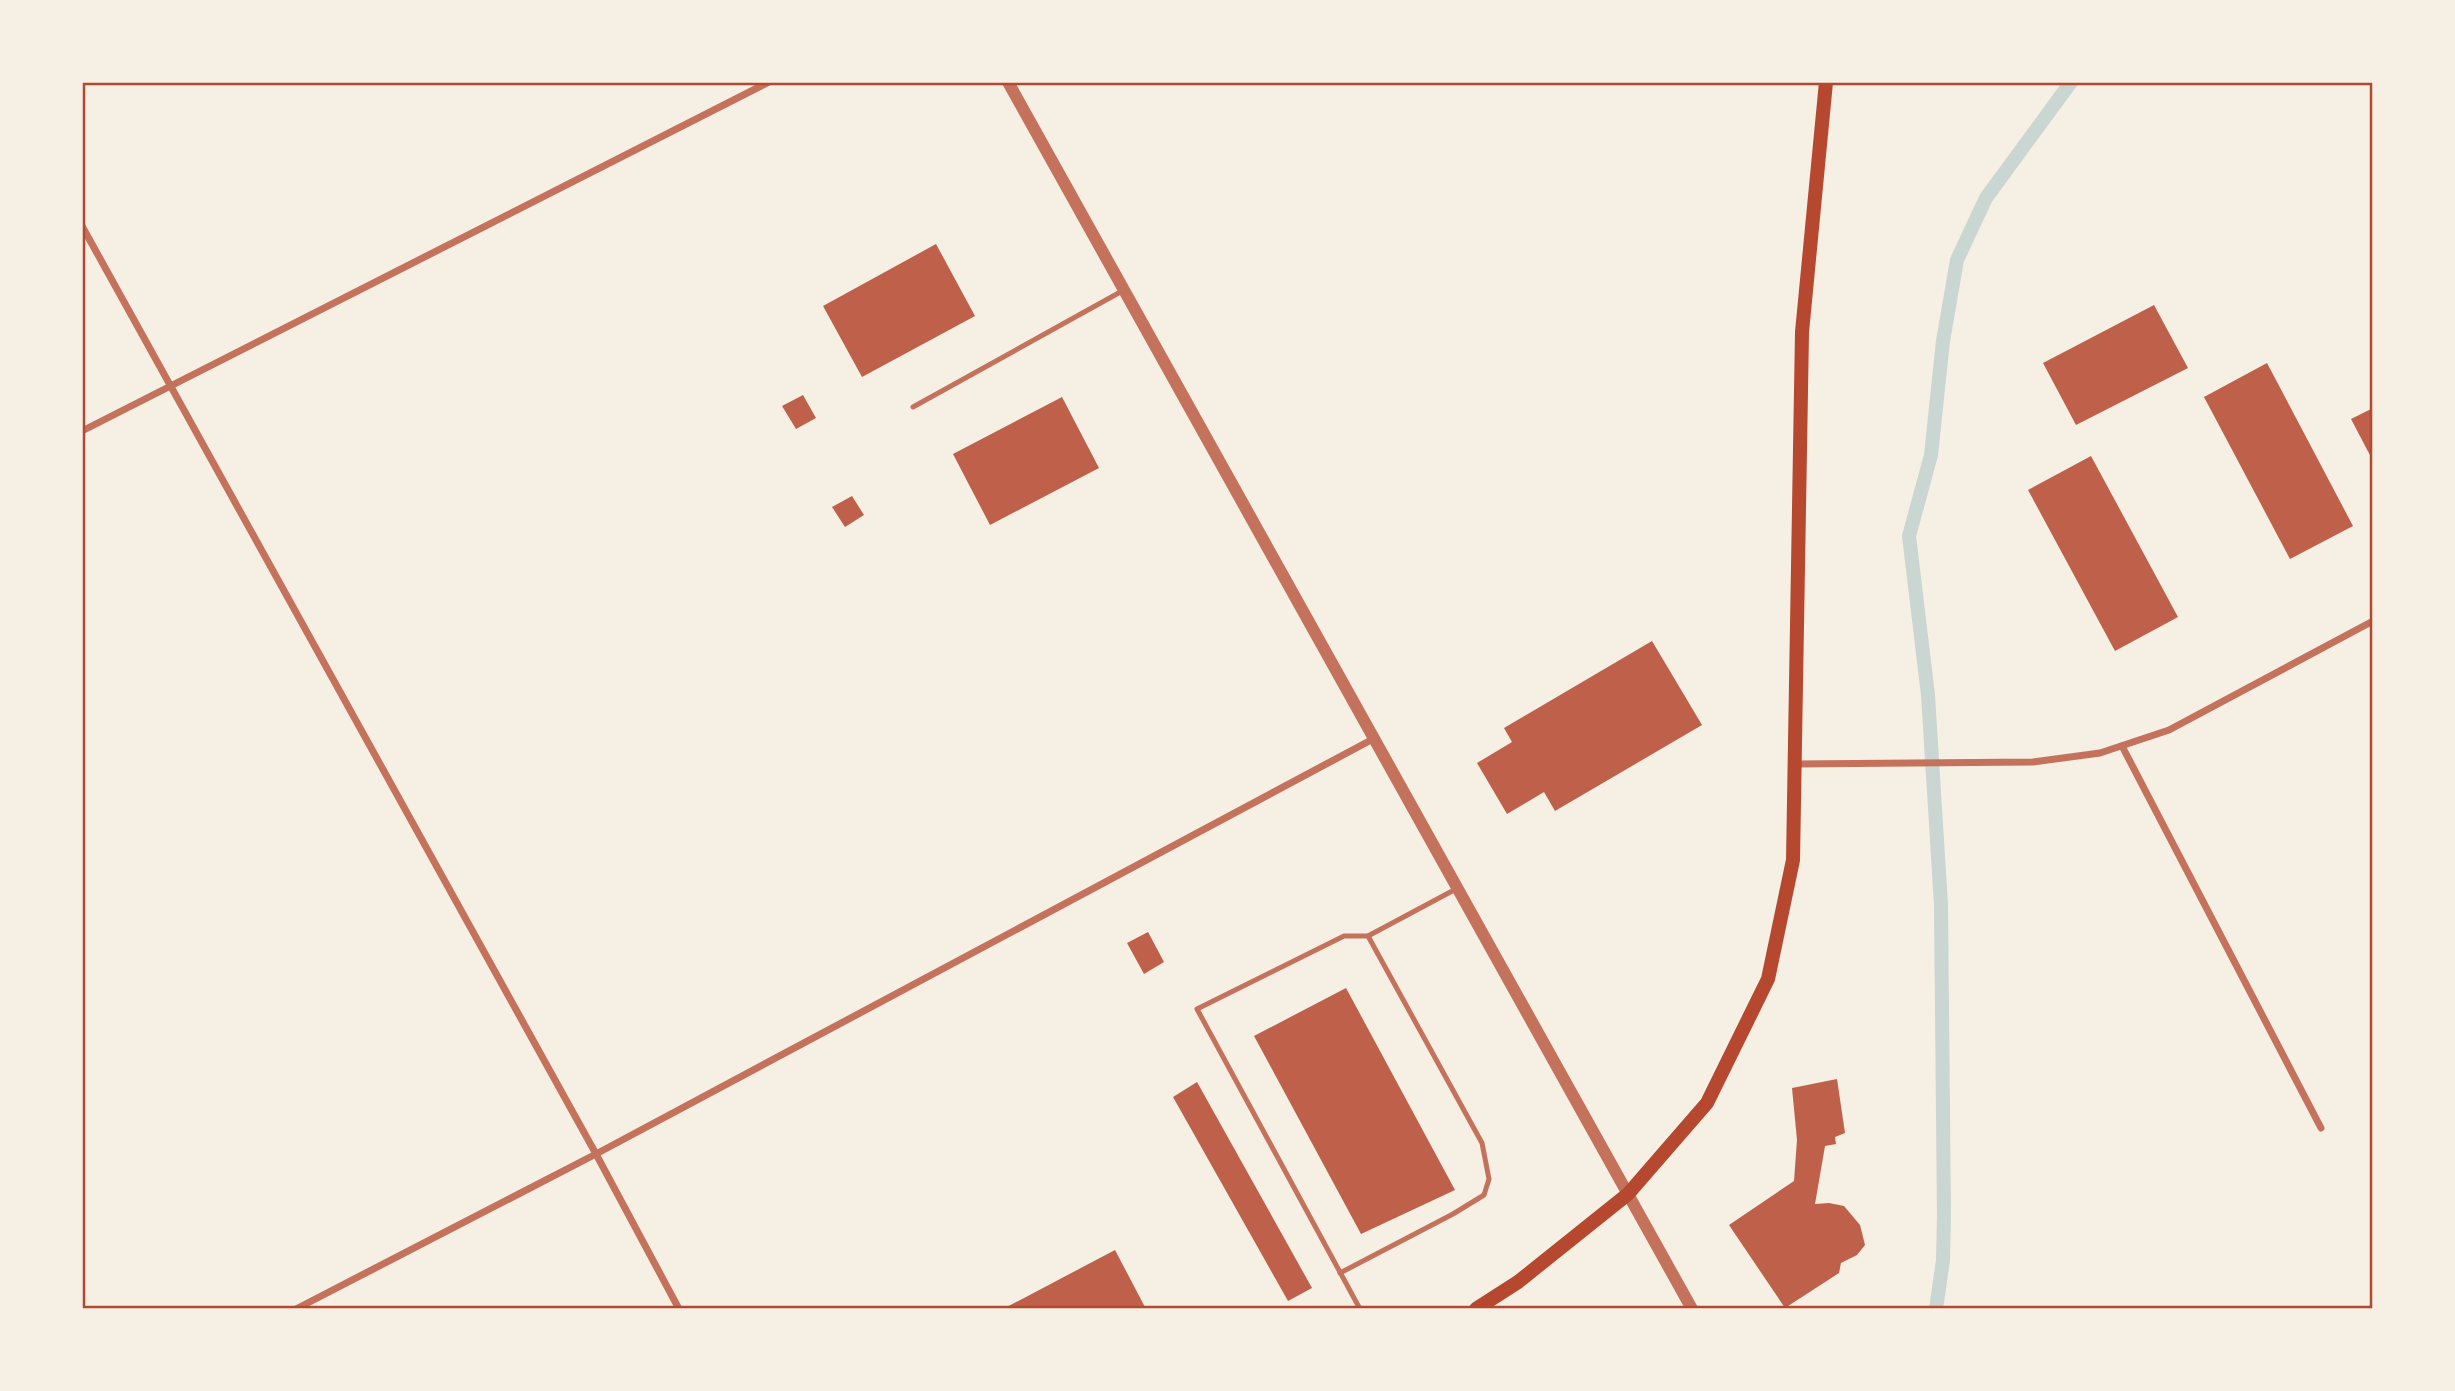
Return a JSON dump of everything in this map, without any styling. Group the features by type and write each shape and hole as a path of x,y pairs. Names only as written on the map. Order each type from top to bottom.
{"main road":[{"path":"1476,1309 1518,1282 1628,1194 1707,1103 1768,979 1793,860 1802,332 1826,82"}],"street":[{"path":"82,431 769,82"},
{"path":"1009,82 1692,1309"},
{"path":"82,226 596,1154 679,1309"},
{"path":"1795,764 2061,760 2122,746 2169,730 2373,621"},
{"path":"296,1309 596,1154 1373,739"},
{"path":"2122,746 2321,1128"}],"lane":[{"path":"913,407 1124,290"},
{"path":"1360,1309 1198,1009 1344,936 1368,936 1456,889"},
{"path":"1340,1273 1484,1195 1489,1179 1482,1143 1368,936"}],"building":[{"path":"936,244 975,316 862,377 823,306"},
{"path":"2154,305 2188,368 2076,425 2043,363"},
{"path":"2267,363 2353,526 2290,559 2204,397"},
{"path":"803,395 816,418 796,429 782,406"},
{"path":"1062,397 1099,468 990,525 953,454"},
{"path":"2373,408 2373,461 2351,419"},
{"path":"2091,456 2178,617 2115,651 2028,490"},
{"path":"852,496 864,515 845,527 832,507"},
{"path":"1652,641 1702,725 1555,811 1544,792 1507,814 1477,763 1512,742 1504,728"},
{"path":"1148,932 1164,962 1144,974 1127,943"},
{"path":"1346,988 1455,1190 1361,1234 1254,1036"},
{"path":"1837,1079 1845,1133 1835,1137 1836,1144 1825,1146 1815,1204 1844,1206 1860,1225 1865,1245 1857,1255 1841,1263 1839,1273 1785,1308 1729,1225 1794,1181 1797,1140 1792,1088"},
{"path":"1197,1082 1312,1288 1288,1301 1173,1097"},
{"path":"1115,1250 1146,1309 1003,1309"}],"waterway":[{"path":"1936,1309 1943,1260 1944,1216 1941,905 1928,695 1909,536 1931,455 1943,341 1957,260 1986,198 2071,82"}]}
